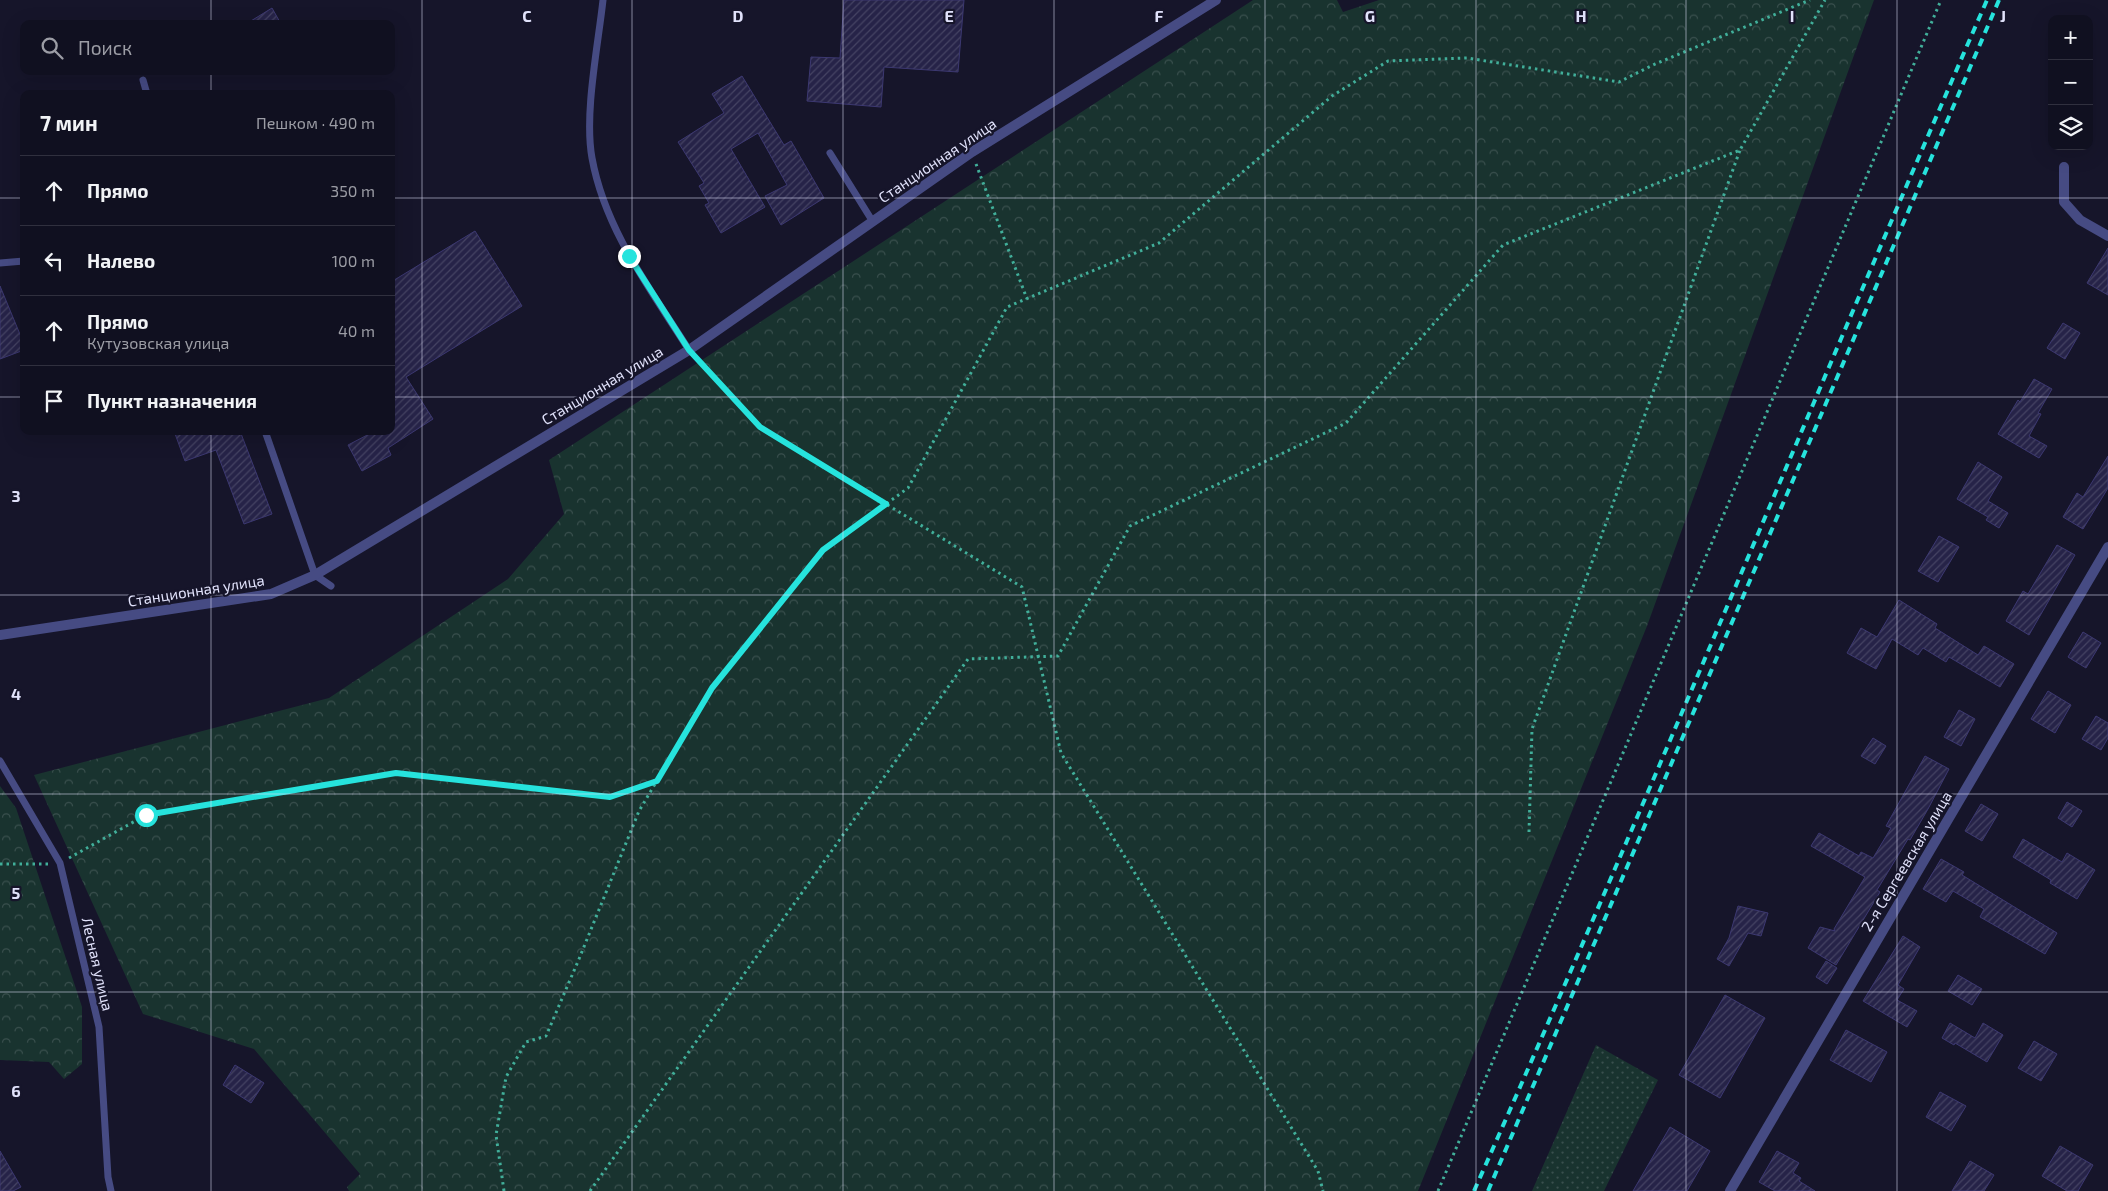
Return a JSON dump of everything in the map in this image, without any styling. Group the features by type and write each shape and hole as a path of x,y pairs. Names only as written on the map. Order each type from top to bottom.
{"street":[{"name":"Станционная улица","path":"0,635 272,594 315,575 689,350 972,152 1216,0"},
{"path":"2064,167 2064,202 2080,220 2108,236"},
{"name":"2-я Сергеевская улица","path":"1730,1191 2108,547"}],"lane":[{"path":"603,0 590,116 592,158 606,204 629,256 689,350"},
{"path":"142,80 146,90"},
{"path":"830,153 873,222"},
{"path":"0,263 20,261"},
{"path":"265,435 315,575 331,586"},
{"name":"Лесная улица","path":"0,761 60,863 99,1027 108,1177 111,1191"}],"path":[{"path":"504,1191 496,1135 506,1077 526,1042 546,1036 579,960 638,812 712,688 823,550 908,488 1007,307 1159,243 1332,96 1388,61 1467,58 1619,82 1655,64 1810,0"},
{"path":"1529,832 1532,729 1740,150 1825,0"},
{"path":"1438,1191 1941,0"},
{"path":"590,1191 968,659 1058,656 1130,526 1346,423 1503,246 1740,150"},
{"path":"972,152 1027,299"},
{"path":"689,350 760,427 1022,587 1061,752 1318,1171 1323,1191"},
{"path":"0,864 60,863 146,815 396,773 610,797 657,781"}],"green space":[{"path":"1253,0 1337,0 1343,12 1379,0 1874,0 1647,626 1418,1191 349,1191 347,1187 360,1174 254,1049 143,1014 34,775 329,698 508,579 564,514 549,460"},
{"path":"0,786 16,808 82,1007 82,1064 64,1079 49,1062 0,1060"},
{"path":"1596,1045 1658,1080 1604,1191 1532,1191"}],"building":[{"path":"844,0 964,0 958,72 884,67 881,107 807,101 811,57 840,58"},
{"path":"272,8 279,20 252,20"},
{"path":"742,76 784,145 791,141 824,198 781,225 765,196 787,185 758,133 731,149 765,207 721,233 705,205 709,203 699,186 704,183 678,142 724,113 712,94"},
{"path":"475,231 522,306 406,377 433,419 388,448 391,455 362,471 348,445 367,435 395,435 395,280"},
{"path":"2108,248 2108,295 2087,283"},
{"path":"0,286 20,334 20,352 0,359"},
{"path":"2063,323 2080,333 2065,359 2047,348"},
{"path":"2034,379 2052,389 2038,413 2041,414 2029,436 2047,446 2039,458 1998,434 2018,400 2020,402"},
{"path":"175,435 242,435 272,514 244,524 216,450 185,461"},
{"path":"2108,456 2108,488 2083,529 2063,517 2077,493 2083,497"},
{"path":"1978,462 2002,477 1988,501 2008,513 1999,528 1986,520 1988,517 1957,499"},
{"path":"1939,536 1959,547 1938,582 1918,571"},
{"path":"2057,545 2075,555 2029,635 2006,621 2023,591 2028,594"},
{"path":"1899,600 1937,624 1935,628 1978,655 1984,646 2014,664 2000,687 1949,657 1946,662 1923,648 1918,655 1892,639 1876,669 1847,653 1861,628 1877,637"},
{"path":"2083,632 2101,643 2086,668 2068,657"},
{"path":"2048,691 2071,705 2055,733 2031,719"},
{"path":"1959,710 1975,719 1961,746 1944,737"},
{"path":"2096,716 2108,723 2108,738 2101,750 2082,739"},
{"path":"1873,738 1886,746 1875,764 1861,756"},
{"path":"1925,756 1949,769 1910,840 1908,839 1877,890 1880,892 1836,965 1808,948 1820,927 1835,931 1834,929 1865,877 1811,846 1819,833 1859,856 1861,852 1873,858 1891,828 1886,826"},
{"path":"2067,802 2082,811 2072,827 2058,818"},
{"path":"1981,804 1998,814 1982,841 1965,831"},
{"path":"2023,839 2062,862 2067,853 2095,870 2077,899 2050,883 2051,880 2013,857"},
{"path":"1941,859 1964,872 1962,875 2057,933 2045,954 1980,917 1984,909 1953,891 1946,902 1923,889"},
{"path":"1738,906 1768,913 1761,936 1748,933 1729,966 1717,959 1729,938"},
{"path":"1903,936 1920,947 1898,985 1904,989 1897,1000 1917,1011 1907,1027 1863,1001"},
{"path":"1826,961 1837,968 1827,984 1816,977"},
{"path":"1958,975 1982,989 1972,1005 1948,991"},
{"path":"1725,995 1765,1018 1720,1098 1679,1075"},
{"path":"1950,1023 1975,1038 1983,1023 2003,1035 1987,1062 1955,1043 1954,1045 1942,1038"},
{"path":"1846,1030 1887,1052 1871,1082 1830,1060"},
{"path":"2034,1041 2057,1054 2041,1081 2018,1068"},
{"path":"235,1065 264,1083 251,1103 223,1085"},
{"path":"1940,1092 1966,1106 1951,1131 1926,1117"},
{"path":"1670,1127 1710,1151 1687,1191 1633,1191"},
{"path":"2060,1146 2093,1165 2078,1191 2067,1191 2042,1176"},
{"path":"0,1151 21,1187 13,1191 0,1191"},
{"path":"1777,1151 1799,1163 1793,1173 1801,1178 1799,1181 1815,1191 1775,1191 1759,1182"},
{"path":"1970,1161 1994,1175 1984,1191 1952,1191"}],"railway":[{"path":"1474,1191 1604,894 1987,0"},
{"path":"1488,1191 1999,0"}],"route":[{"path":"146,815 396,773 610,797 657,781 712,688 823,550 886,504 760,427 689,350 629,256"}]}
